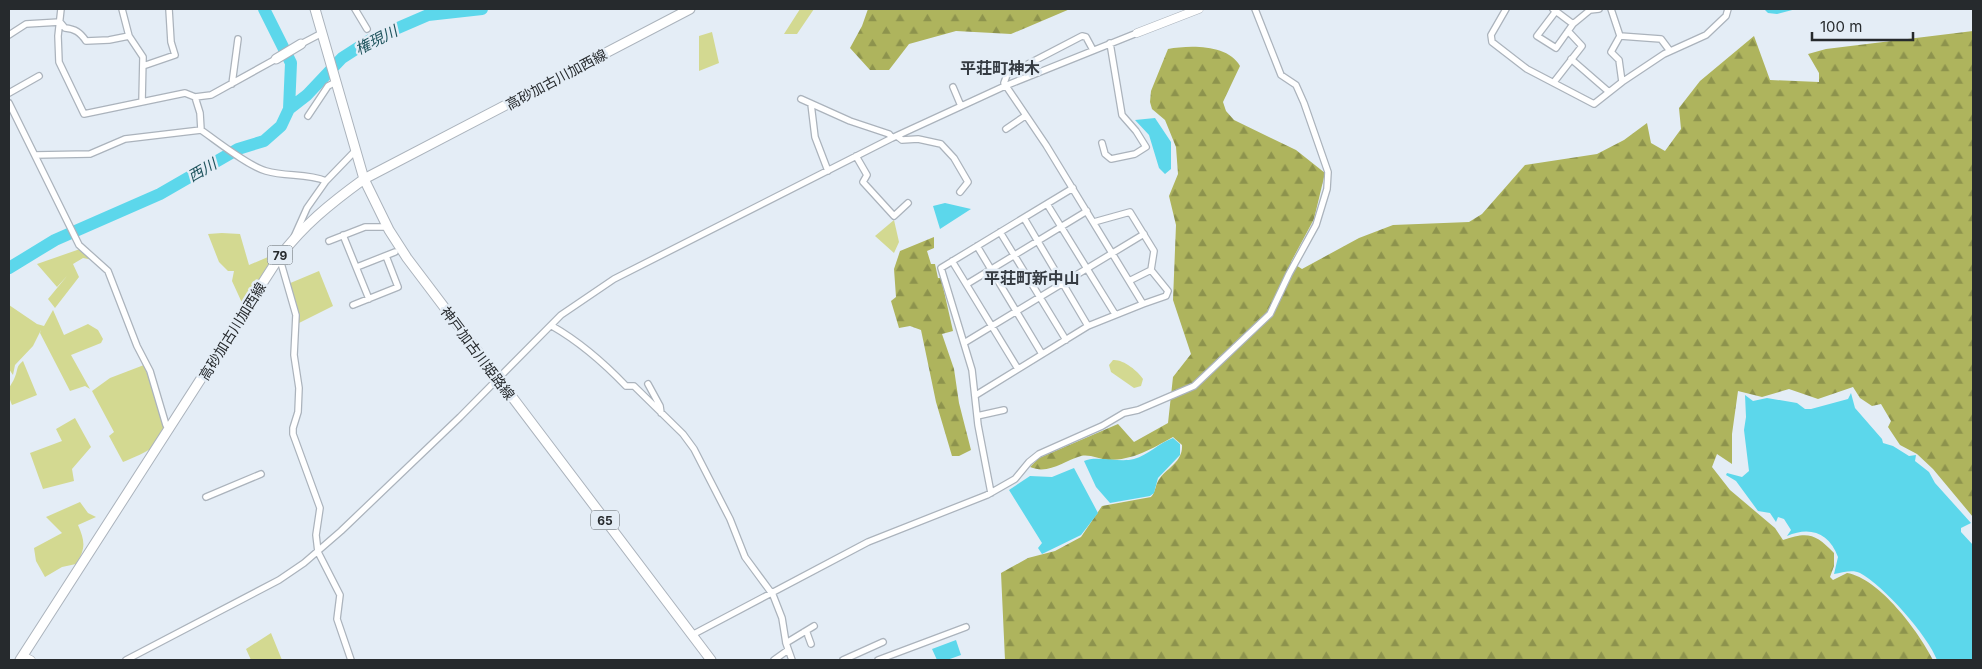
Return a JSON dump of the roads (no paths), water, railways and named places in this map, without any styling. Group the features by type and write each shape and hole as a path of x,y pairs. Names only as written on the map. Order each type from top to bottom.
{"main road":[{"name":"神戸加古川姫路線","path":"315,9 364,179 387,227 407,258 712,660"},
{"name":"高砂加古川加西線","path":"25,659 293,238 322,211 364,179 690,9"},
{"path":"277,59 299,45"}],"street":[{"path":"61,9 58,36 59,62 84,114 185,92 195,97 211,95 277,59"},
{"path":"122,9 130,36 140,51 143,66 142,102"},
{"path":"143,66 175,55 171,42 168,9"},
{"path":"355,9 367,29"},
{"path":"126,660 279,580 318,552 498,379 561,315 614,279 856,156 961,106 1136,32 1199,9"},
{"path":"692,635 876,538 992,493 1014,479 1029,462 1044,452 1102,426 1124,413 1138,410 1194,386 1270,314 1316,225 1327,189 1328,172 1296,85 1281,75 1255,9"},
{"path":"1506,9 1491,35 1492,42 1524,67 1594,104 1622,82 1670,51 1706,35 1726,16 1728,9"},
{"path":"1574,24 1555,10 1537,36 1556,48 1574,24 1590,10 1599,9"},
{"path":"1611,9 1620,36 1611,52 1619,60 1622,82"},
{"path":"9,35 26,24 60,22"},
{"path":"60,22 65,28 75,29 86,41 109,40 130,36"},
{"path":"1554,82 1582,44 1568,31"},
{"path":"299,45 322,33"},
{"path":"1093,50 1085,36 1075,39 1007,74 1004,80 1005,86 1073,188 1143,304"},
{"path":"1620,36 1661,39 1670,51"},
{"path":"232,84 238,39"},
{"path":"1102,143 1106,154 1111,159 1135,154 1146,147 1136,131 1122,115 1110,43"},
{"path":"1572,59 1609,92"},
{"path":"9,93 39,76"},
{"path":"308,116 328,86 336,80"},
{"path":"953,87 961,106"},
{"path":"195,97 200,113 201,130"},
{"path":"801,98 860,125 902,140 918,139 944,146 958,164 968,182 960,192"},
{"path":"9,103 79,244 108,270 137,346 150,371 166,425 170,429"},
{"path":"811,104 815,137 828,171"},
{"path":"1006,129 1025,116"},
{"path":"34,155 90,154 125,139 201,130 262,170 283,176 310,176 326,181"},
{"path":"293,238 307,208 326,181 355,151"},
{"path":"856,156 867,175 862,182 894,216 908,203"},
{"path":"992,493 977,416 972,370 941,268 1073,188"},
{"path":"1047,204 1115,314"},
{"path":"967,284 1086,211"},
{"path":"976,395 1088,326 1115,314 1166,296 1168,291 1151,270 1154,251 1130,212 1094,222"},
{"path":"1024,218 1088,326"},
{"path":"329,241 365,227 387,227"},
{"path":"1000,232 1066,340"},
{"path":"964,344 1144,234"},
{"path":"343,235 369,299"},
{"path":"977,246 1042,354"},
{"path":"357,267 396,252"},
{"path":"353,305 398,287 386,256"},
{"path":"278,259 281,263 296,315 294,355 299,388 298,412 293,429 320,508 316,536 318,552 340,595 337,619 351,660"},
{"path":"952,261 1018,369"},
{"path":"1129,281 1151,270"},
{"path":"552,326 574,339 600,359 626,386 634,386 683,434 694,449 730,520 744,557 773,595 782,618 786,643 792,660"},
{"path":"648,384 660,406 661,413"},
{"path":"977,416 1004,410"},
{"path":"206,497 261,474"},
{"path":"786,643 814,626"},
{"path":"878,660 966,627"},
{"path":"804,632 812,644"},
{"path":"843,660 883,642"},
{"path":"774,660 788,650"}],"water":[{"path":"1764,9 1796,9 1777,14 1768,13"},
{"path":"1155,118 1171,142 1171,169 1165,174 1159,168 1149,135 1135,120"},
{"path":"945,203 971,209 940,229 933,206"},
{"path":"1851,393 1855,408 1882,439 1883,443 1893,446 1909,456 1916,455 1915,461 1929,472 1935,483 1971,523 1961,528 1961,532 1973,545 1973,660 1937,660 1915,625 1892,599 1870,579 1860,573 1850,571 1834,574 1838,557 1824,537 1810,532 1795,533 1787,536 1791,530 1784,519 1778,517 1776,522 1770,513 1758,511 1736,481 1726,475 1727,473 1742,477 1749,471 1744,430 1746,417 1745,395 1753,401 1767,398 1797,403 1805,409 1811,409 1848,399"},
{"path":"1173,438 1180,444 1180,455 1158,478 1154,493 1150,496 1110,503 1096,487 1084,461 1089,459 1134,459"},
{"path":"1074,468 1098,513 1081,535 1042,554 1038,548 1042,543 1009,490 1030,476 1052,477"},
{"path":"956,640 961,655 947,660 937,660 932,649"}],"waterway":[{"name":"西川","path":"9,268 55,240 160,194 238,149 264,141 281,126 289,109 291,63 264,9"},
{"name":"権現川","path":"289,109 307,95 342,58 370,40 428,15 482,9"}],"district":[{"name":"平荘町神木","path":"1000,68"},
{"name":"平荘町新中山","path":"1032,278"}]}
